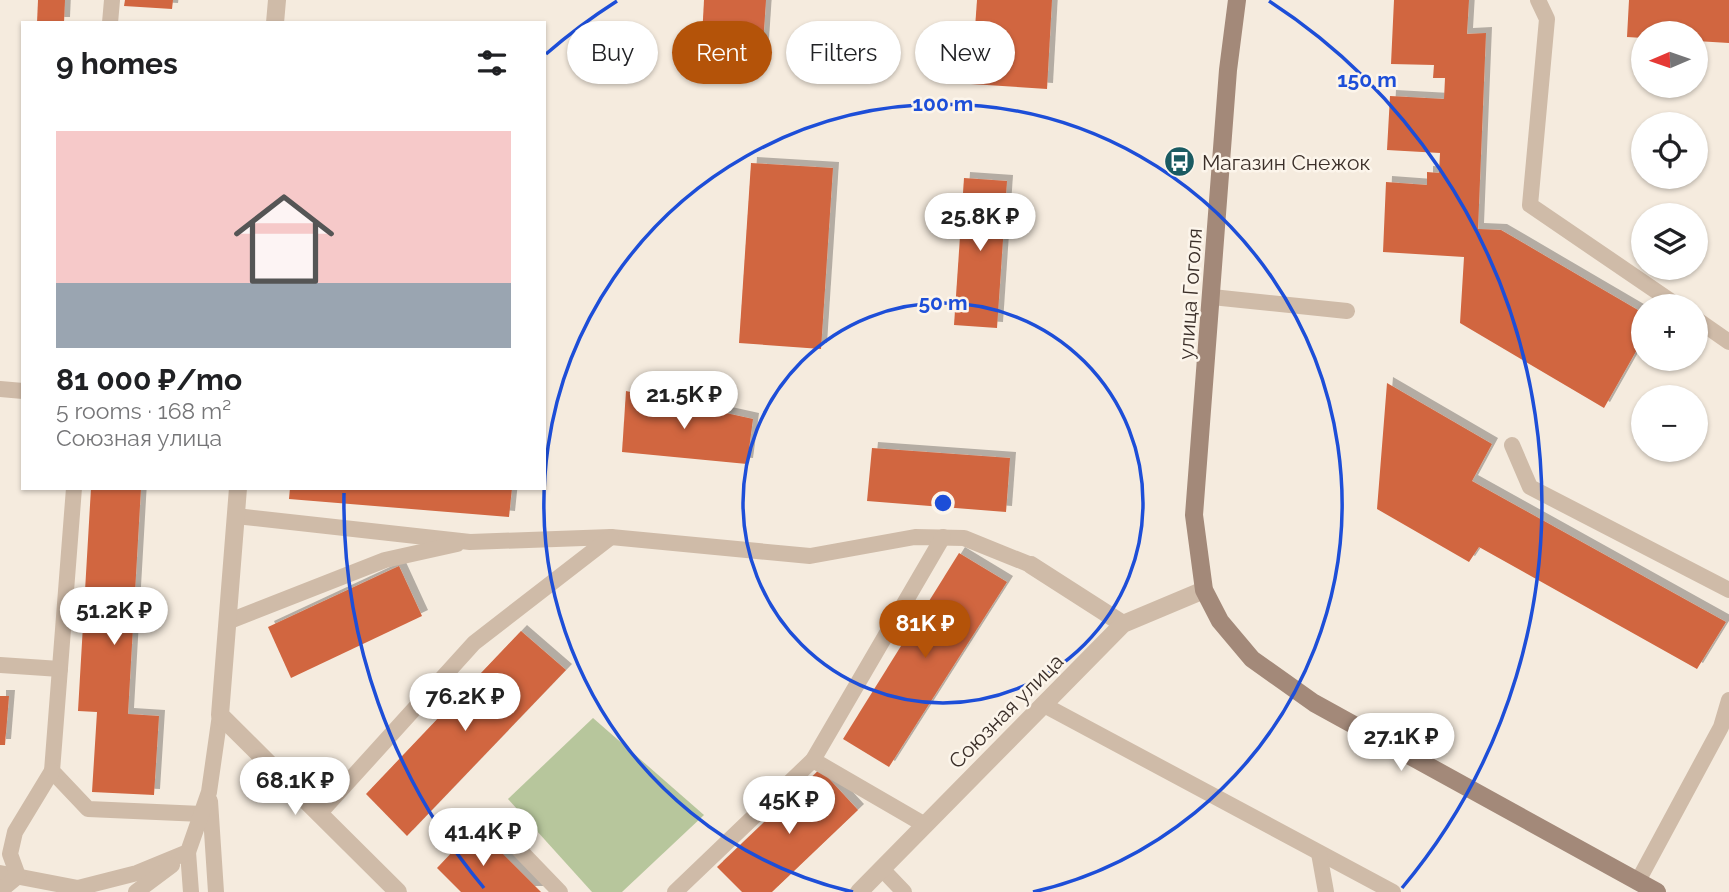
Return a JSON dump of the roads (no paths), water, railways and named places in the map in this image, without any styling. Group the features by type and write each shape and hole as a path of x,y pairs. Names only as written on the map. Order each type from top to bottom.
{"main road":[{"name":"улица Гоголя","path":"1237,0 1228,70 1194,515 1204,590 1220,621 1252,659 1314,703 1657,892"}],"street":[{"path":"275,21 277,0"},
{"path":"238,490 220,715 398,892"},
{"path":"1031,565 1123,624"},
{"name":"Союзная улица","path":"859,892 1123,624 1204,590"}],"lane":[{"path":"110,21 112,0"},
{"path":"1538,0 1546,19 1530,205 1660,294"},
{"path":"1212,297 1347,311"},
{"path":"1708,327 1729,342"},
{"path":"0,389 21,391"},
{"path":"1512,445 1530,487 1729,590"},
{"path":"18,876 10,854 15,832 52,771 74,490"},
{"path":"236,516 470,542 611,537 810,556 915,537 964,538 1031,565"},
{"path":"319,814 474,643 611,537"},
{"path":"675,892 813,760 943,537"},
{"path":"227,622 385,560 470,542"},
{"path":"0,665 60,669"},
{"path":"1637,881 1721,727 1729,700"},
{"path":"1044,705 1392,892"},
{"path":"191,892 188,852 209,792 220,715"},
{"path":"813,760 925,825"},
{"path":"52,771 88,808 202,814"},
{"path":"209,792 216,892"},
{"path":"505,835 560,892"},
{"path":"0,873 78,888 137,873 188,852"},
{"path":"136,892 188,852"},
{"path":"1319,853 1326,892"},
{"path":"882,869 904,892"},
{"path":"0,891 18,876"}],"place":[{"name":"Магазин Снежок","path":"1179,162"}]}
